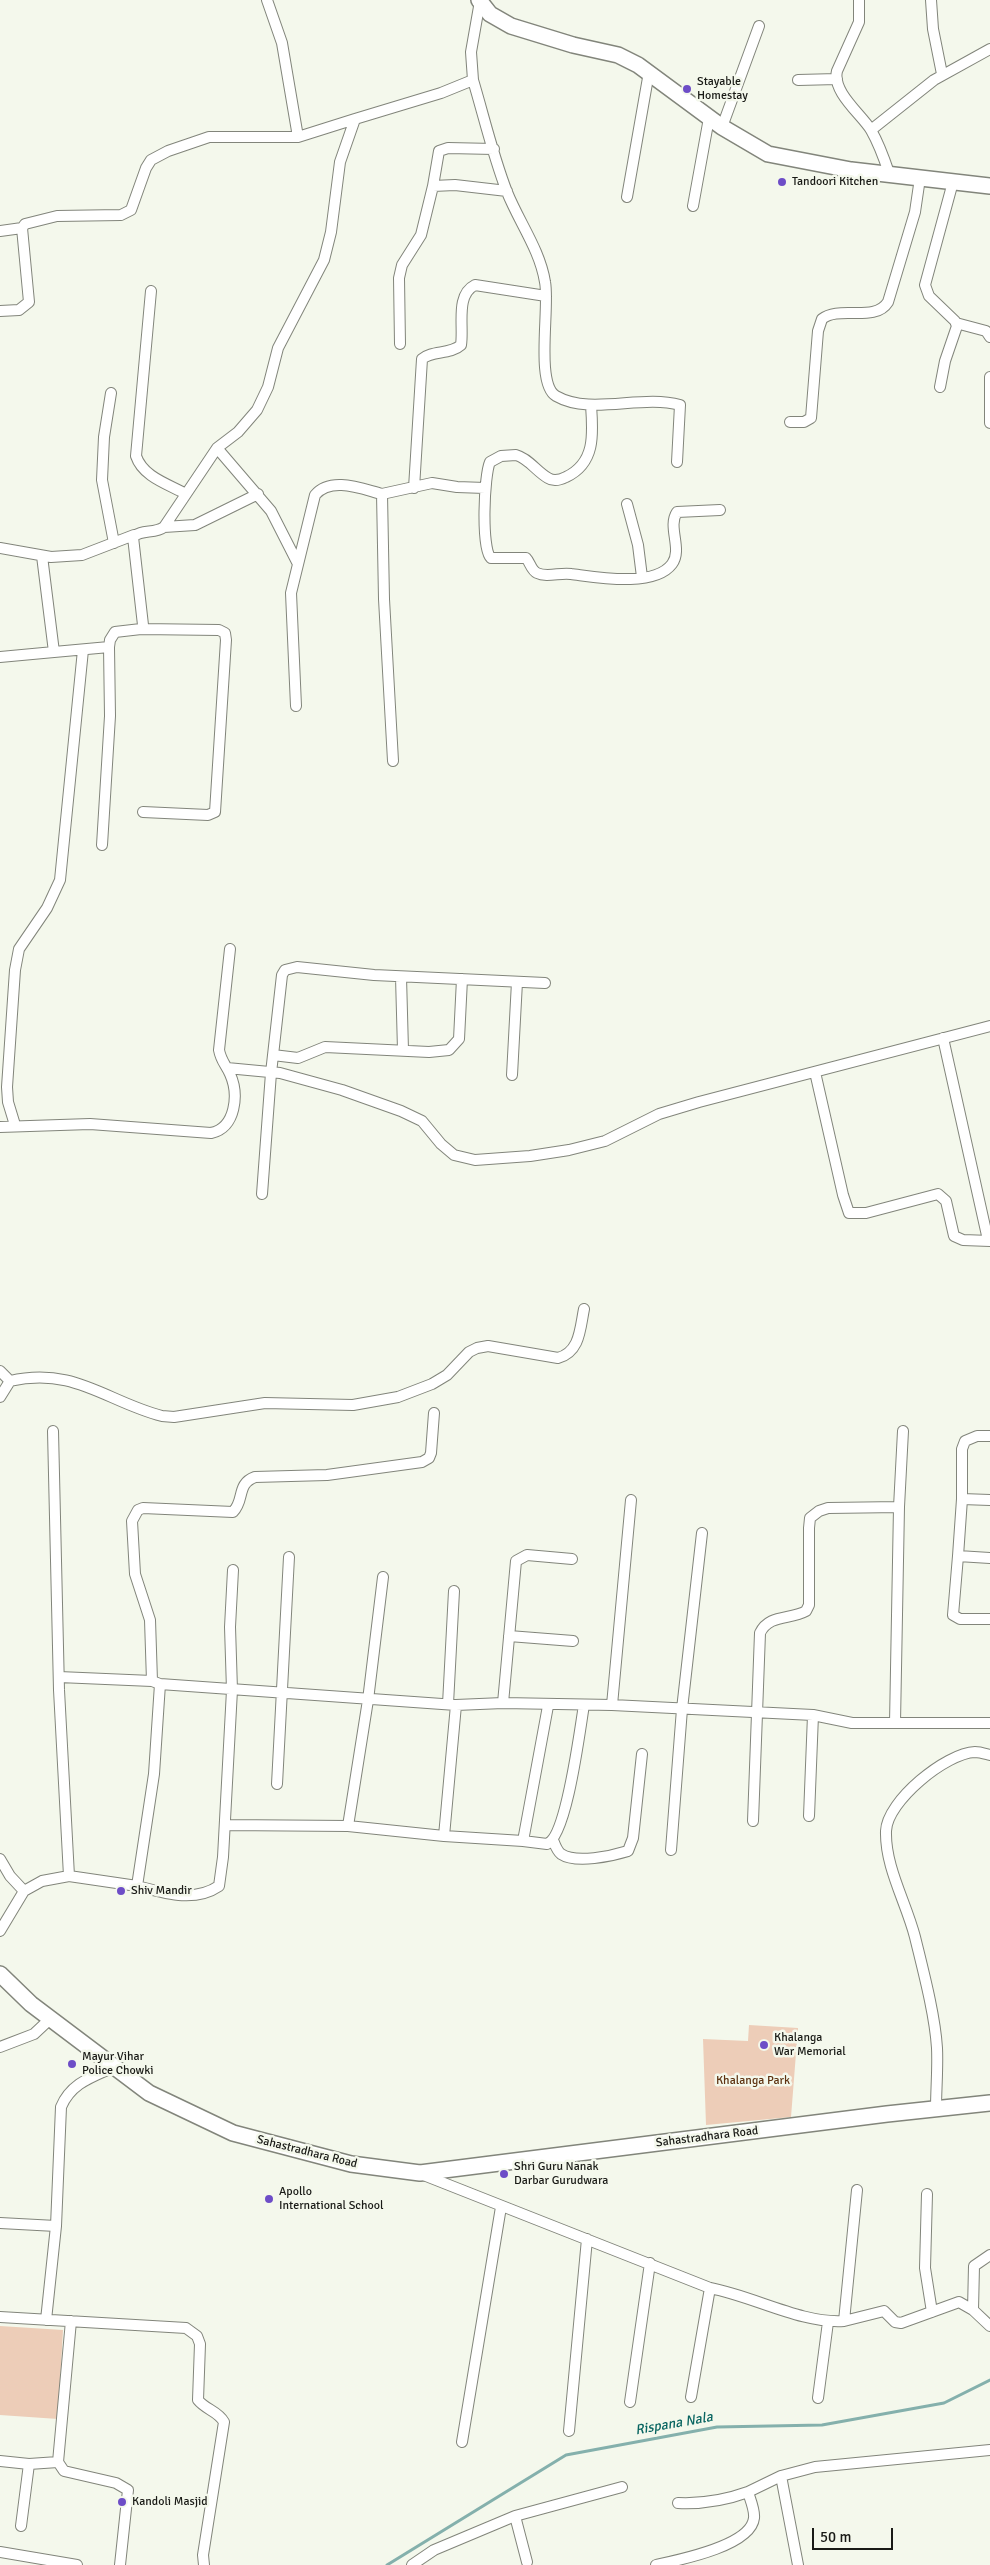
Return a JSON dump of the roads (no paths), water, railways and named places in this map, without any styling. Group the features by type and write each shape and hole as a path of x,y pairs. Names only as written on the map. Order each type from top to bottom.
{"main road":[{"path":"479,1 500,21 511,26 573,45 618,56 649,72 709,118 753,147 783,158 851,170 990,186"},
{"name":"Sahastradhara Road","path":"0,1974 31,2004 149,2093 233,2133 351,2164 420,2173 990,2103"}],"street":[{"path":"267,0 282,43 298,137"},
{"path":"859,0 859,22 837,71 836,79 847,98 871,130 889,173"},
{"path":"931,0 933,29 942,74"},
{"path":"479,1 471,52 473,80 507,191 535,251 545,282 545,372 549,389 556,396 592,405 637,401 680,405 677,462"},
{"path":"722,127 759,26"},
{"path":"871,130 942,74 990,49"},
{"path":"627,197 649,72"},
{"path":"798,80 836,79"},
{"path":"0,231 22,228 31,221 57,216 121,216 131,210 146,168 151,160 190,142 209,137 298,137 441,93 473,80"},
{"path":"693,206 709,118"},
{"path":"0,548 51,557 82,555 134,535 160,530 164,527 217,448 238,432 257,410 268,387 278,348 324,260 332,232 340,162 355,119"},
{"path":"400,344 398,290 402,265 421,235 439,151 448,148 494,148"},
{"path":"790,422 804,422 811,418 818,331 822,319 834,315 878,311 888,302 915,212 920,178"},
{"path":"953,182 925,288 929,296 956,323 986,331 990,337"},
{"path":"433,186 455,185 507,191"},
{"path":"0,311 19,310 29,302 22,228"},
{"path":"414,488 422,360 426,356 456,350 461,345 463,298 467,289 475,285 546,296"},
{"path":"151,291 136,456 139,466 146,473 186,494"},
{"path":"940,388 945,361 956,330 956,323"},
{"path":"990,377 990,423"},
{"path":"111,394 104,437 102,480 114,543"},
{"path":"592,405 591,448 584,464 575,472 556,481 549,479 520,456 500,456 490,462 485,488 486,549 491,558 526,558 533,570 541,574 571,573 588,578 616,580 655,575 673,562 676,556 674,518 678,512 720,510"},
{"path":"217,448 271,511 298,564"},
{"path":"296,706 291,593 315,494 319,490 336,485 348,485 382,494 432,483 457,487 485,488"},
{"path":"164,527 195,526 258,494"},
{"path":"382,494 384,599 393,760"},
{"path":"627,504 638,545 642,577"},
{"path":"134,535 143,624 141,629"},
{"path":"42,556 54,652"},
{"path":"102,845 110,716 110,640 115,632 141,629 219,630 224,633 226,640 215,812 208,815 143,812"},
{"path":"0,657 109,647"},
{"path":"15,1125 8,1102 7,1087 15,970 19,949 47,908 60,880 83,650"},
{"path":"0,1127 90,1124 217,1132 227,1124 232,1116 234,1097 232,1080 227,1068 222,1063 219,1050 230,949"},
{"path":"262,1194 271,1073 282,975 285,970 297,967 401,977 545,983"},
{"path":"401,977 403,1050"},
{"path":"273,1055 298,1058 325,1047 429,1052 454,1048 459,1039 462,979"},
{"path":"512,1074 517,982"},
{"path":"227,1068 280,1073 342,1090 401,1111 422,1121 441,1144 454,1155 475,1160 530,1156 569,1150 605,1141 659,1114 990,1026"},
{"path":"815,1072 843,1195 849,1213 866,1213 938,1194 946,1202 954,1236 963,1240 989,1241 943,1038"},
{"path":"0,1397 10,1381 25,1378 59,1379 90,1387 162,1416 174,1417 265,1403 353,1405 398,1397 432,1384 447,1375 469,1352 477,1348 488,1346 558,1358 567,1355 577,1342 584,1309"},
{"path":"0,1371 10,1381"},
{"path":"137,1886 154,1774 156,1683 150,1620 138,1584 133,1557 132,1521 138,1510 143,1508 233,1512 237,1508 247,1480 256,1477 327,1475 422,1462 429,1458 432,1453 434,1413"},
{"path":"52,1431 59,1677 70,1876"},
{"path":"895,1723 899,1507 904,1431"},
{"path":"990,1436 977,1436 965,1441 962,1449 962,1499 952,1610 954,1617 990,1619"},
{"path":"962,1499 990,1500"},
{"path":"612,1705 632,1500"},
{"path":"753,1821 760,1633 763,1626 771,1620 801,1614 806,1611 809,1605 810,1518 819,1511 828,1508 899,1507"},
{"path":"671,1850 682,1709 702,1533"},
{"path":"503,1703 518,1558 527,1555 572,1559"},
{"path":"958,1556 990,1558"},
{"path":"277,1784 289,1557"},
{"path":"0,1931 24,1891 42,1880 70,1876 137,1886 162,1893 194,1896 214,1890 219,1886 222,1874 232,1690 230,1627 233,1570"},
{"path":"348,1826 368,1700 383,1577"},
{"path":"444,1836 452,1705 454,1591"},
{"path":"509,1636 573,1642"},
{"path":"59,1677 452,1705 503,1703 548,1706 612,1705 813,1716 852,1723 990,1724"},
{"path":"225,1825 348,1826 547,1844 553,1840 572,1783 584,1705"},
{"path":"523,1841 548,1706"},
{"path":"809,1816 813,1716"},
{"path":"936,2109 936,2047 932,2019 915,1937 890,1857 886,1830 896,1806 919,1780 958,1758 975,1752 990,1755"},
{"path":"553,1840 562,1854 570,1858 589,1858 628,1851 633,1838 642,1754"},
{"path":"0,1859 10,1876 24,1891"},
{"path":"0,2047 34,2034 50,2018"},
{"path":"46,2320 56,2226 61,2107 72,2088 114,2067"},
{"path":"420,2173 710,2288 736,2292 828,2322 844,2321 884,2311 895,2322 902,2323 959,2302 973,2310 990,2326"},
{"path":"844,2321 857,2190"},
{"path":"927,2194 925,2268 932,2312"},
{"path":"462,2442 501,2206"},
{"path":"0,2223 56,2226"},
{"path":"569,2431 587,2239"},
{"path":"973,2310 974,2266 990,2255"},
{"path":"630,2402 650,2263"},
{"path":"691,2397 710,2288"},
{"path":"0,2317 186,2328 197,2336 200,2344 198,2400 203,2406 220,2414 224,2422 203,2555 204,2565"},
{"path":"71,2321 58,2462 64,2471 116,2483 128,2490 120,2565"},
{"path":"818,2398 828,2322"},
{"path":"678,2503 695,2503 734,2497 781,2476 815,2467 990,2450"},
{"path":"0,2461 29,2464 58,2462"},
{"path":"21,2526 29,2464"},
{"path":"781,2476 798,2565"},
{"path":"412,2565 434,2550 514,2516 622,2488"},
{"path":"656,2565 706,2552 738,2538 753,2523 755,2516 748,2492"},
{"path":"514,2516 523,2564"},
{"path":"0,2552 77,2565"}],"waterway":[{"name":"Rispana Nala","path":"387,2565 566,2455 717,2427 822,2425 944,2403 990,2380"}],"place":[{"name":"Stayable Homestay","path":"687,89"},
{"name":"Tandoori Kitchen","path":"782,182"},
{"name":"Shiv Mandir","path":"121,1891"},
{"name":"Khalanga War Memorial","path":"764,2045"},
{"name":"Mayur Vihar Police Chowki","path":"72,2064"},
{"name":"Shri Guru Nanak Darbar Gurudwara","path":"504,2174"},
{"name":"Apollo International School","path":"269,2199"},
{"name":"Kandoli Masjid","path":"122,2502"}],"park label":[{"name":"Khalanga Park","path":"753,2081"}]}
